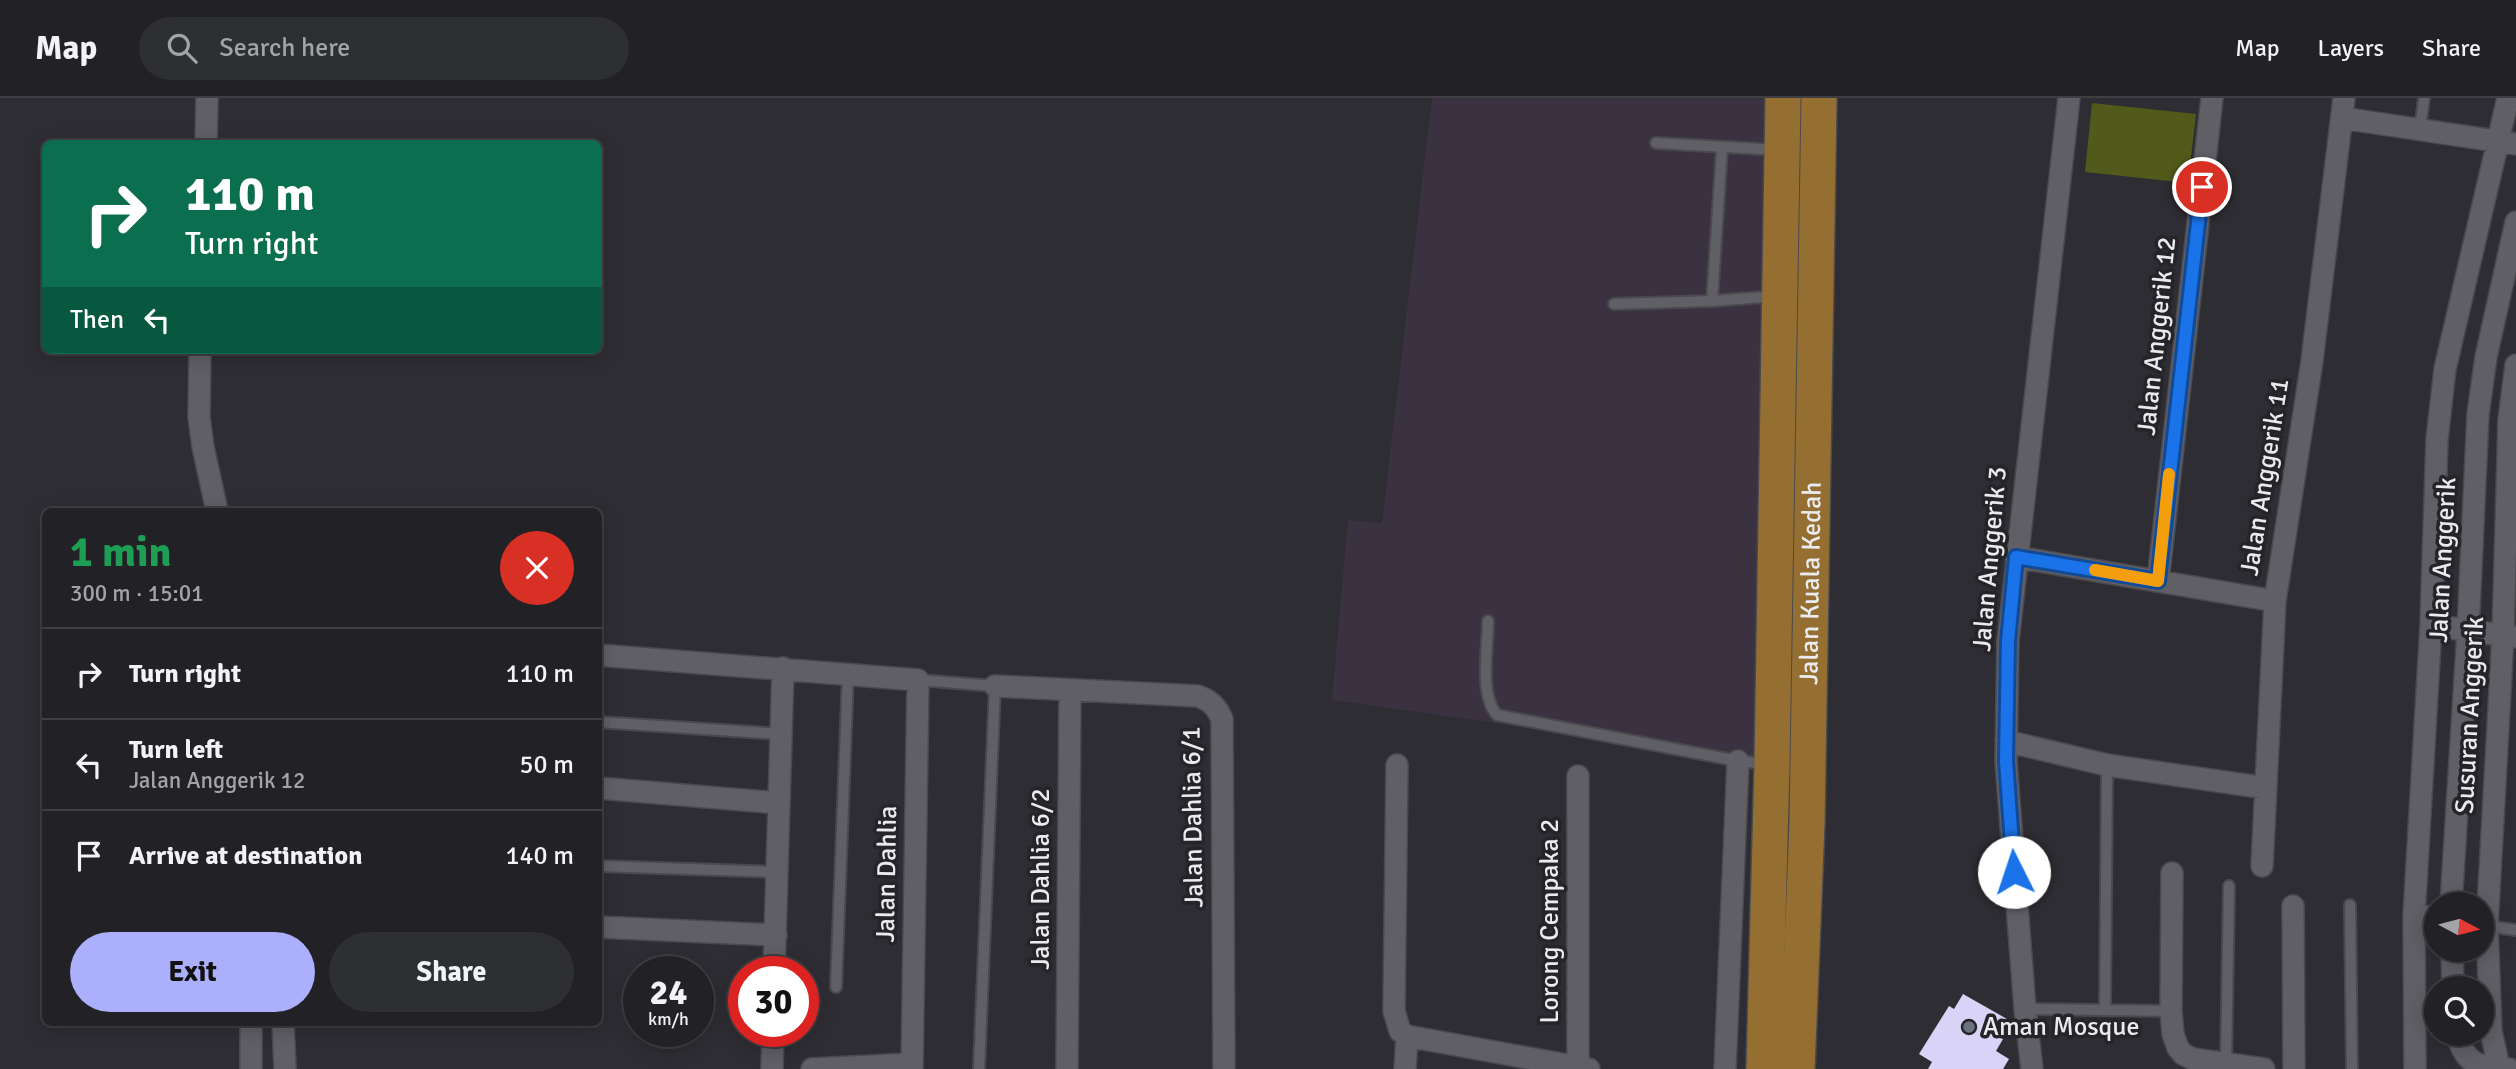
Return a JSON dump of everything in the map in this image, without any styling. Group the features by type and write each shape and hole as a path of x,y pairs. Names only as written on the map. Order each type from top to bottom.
{"main road":[{"name":"Jalan Kuala Kedah","path":"1764,1069 1770,823 1755,763 1779,296 1783,98"},
{"name":"Jalan Kuala Kedah","path":"1797,1069 1807,823 1819,98"},
{"path":"1770,823 1807,823"}],"street":[{"path":"206,140 207,98"},
{"name":"Jalan Anggerik 3","path":"2032,1069 2006,761 2008,641 2069,98"},
{"name":"Jalan Anggerik 12","path":"2158,581 2212,98"},
{"path":"2415,1069 2414,916 2440,409 2445,369 2507,142 2508,98"},
{"path":"2343,108 2420,130 2507,142"},
{"name":"Jalan Anggerik 11","path":"2262,866 2275,601 2312,361 2343,108"},
{"name":"Jalan Anggerik","path":"2452,892 2468,631 2477,414 2486,357 2516,222"},
{"path":"200,354 199,417 202,447 216,508"},
{"name":"Susuran Anggerik","path":"2487,892 2509,637 2509,420 2516,365"},
{"path":"2440,409 2477,414"},
{"path":"2016,557 2275,601"},
{"path":"2431,625 2509,637"},
{"path":"602,655 918,680"},
{"path":"774,956 783,668"},
{"name":"Jalan Dahlia","path":"912,1066 918,680"},
{"name":"Jalan Dahlia 6/1","path":"995,686 1199,696 1208,699 1216,707 1222,719 1224,1069"},
{"name":"Jalan Dahlia 6/2","path":"1067,1069 1070,690"},
{"path":"2007,741 2107,765 2266,788"},
{"path":"1725,1069 1755,763"},
{"path":"1397,765 1394,1011 1400,1031 1407,1036 1582,1068"},
{"name":"Lorong Cempaka 2","path":"1578,776 1582,1068"},
{"path":"602,788 779,803"},
{"path":"2172,873 2171,1011 2178,1048 2193,1059 2264,1069"},
{"path":"2293,906 2294,1069"},
{"path":"2414,916 2424,917"},
{"path":"602,927 775,936"},
{"name":"Susuran Anggerik","path":"2486,962 2491,1031 2499,1068"},
{"path":"251,1026 251,1069"},
{"path":"284,1026 285,1069"},
{"path":"1405,1069 1407,1036"},
{"path":"2459,1046 2468,1058 2470,1067 2509,1069"},
{"path":"772,1069 773,1047"},
{"path":"812,1069 912,1066"}],"lane":[{"path":"2420,130 2424,98"},
{"path":"1656,143 1782,150"},
{"path":"1712,301 1722,148"},
{"path":"1614,304 1779,296"},
{"path":"1488,621 1487,695 1490,707 1497,715 1755,763"},
{"path":"836,987 848,674"},
{"path":"918,680 995,686 979,1069"},
{"path":"602,722 781,734"},
{"path":"2105,1010 2107,765"},
{"path":"602,866 777,872"},
{"path":"2226,1065 2229,886"},
{"path":"2350,905 2353,1069"},
{"path":"2494,927 2516,930"},
{"path":"2025,1009 2171,1011"}],"shaded area":[{"path":"1432,98 1767,98 1767,761 1332,700 1348,520 1382,523"}],"green space":[{"path":"2092,103 2196,114 2188,183 2085,172"}],"building":[{"name":"Aman Mosque","path":"1963,994 2007,1019 1997,1035 2003,1039 1996,1051 2009,1059 2003,1069 1928,1069 1932,1062 1919,1054 1949,1006 1954,1009"}],"slow traffic":[{"path":"2095,570 2158,581 2169,474"}],"place":[{"name":"Aman Mosque","path":"1969,1027"}],"route":[{"path":"2014,872 2006,761 2008,641 2016,557 2158,581 2202,187"}]}
